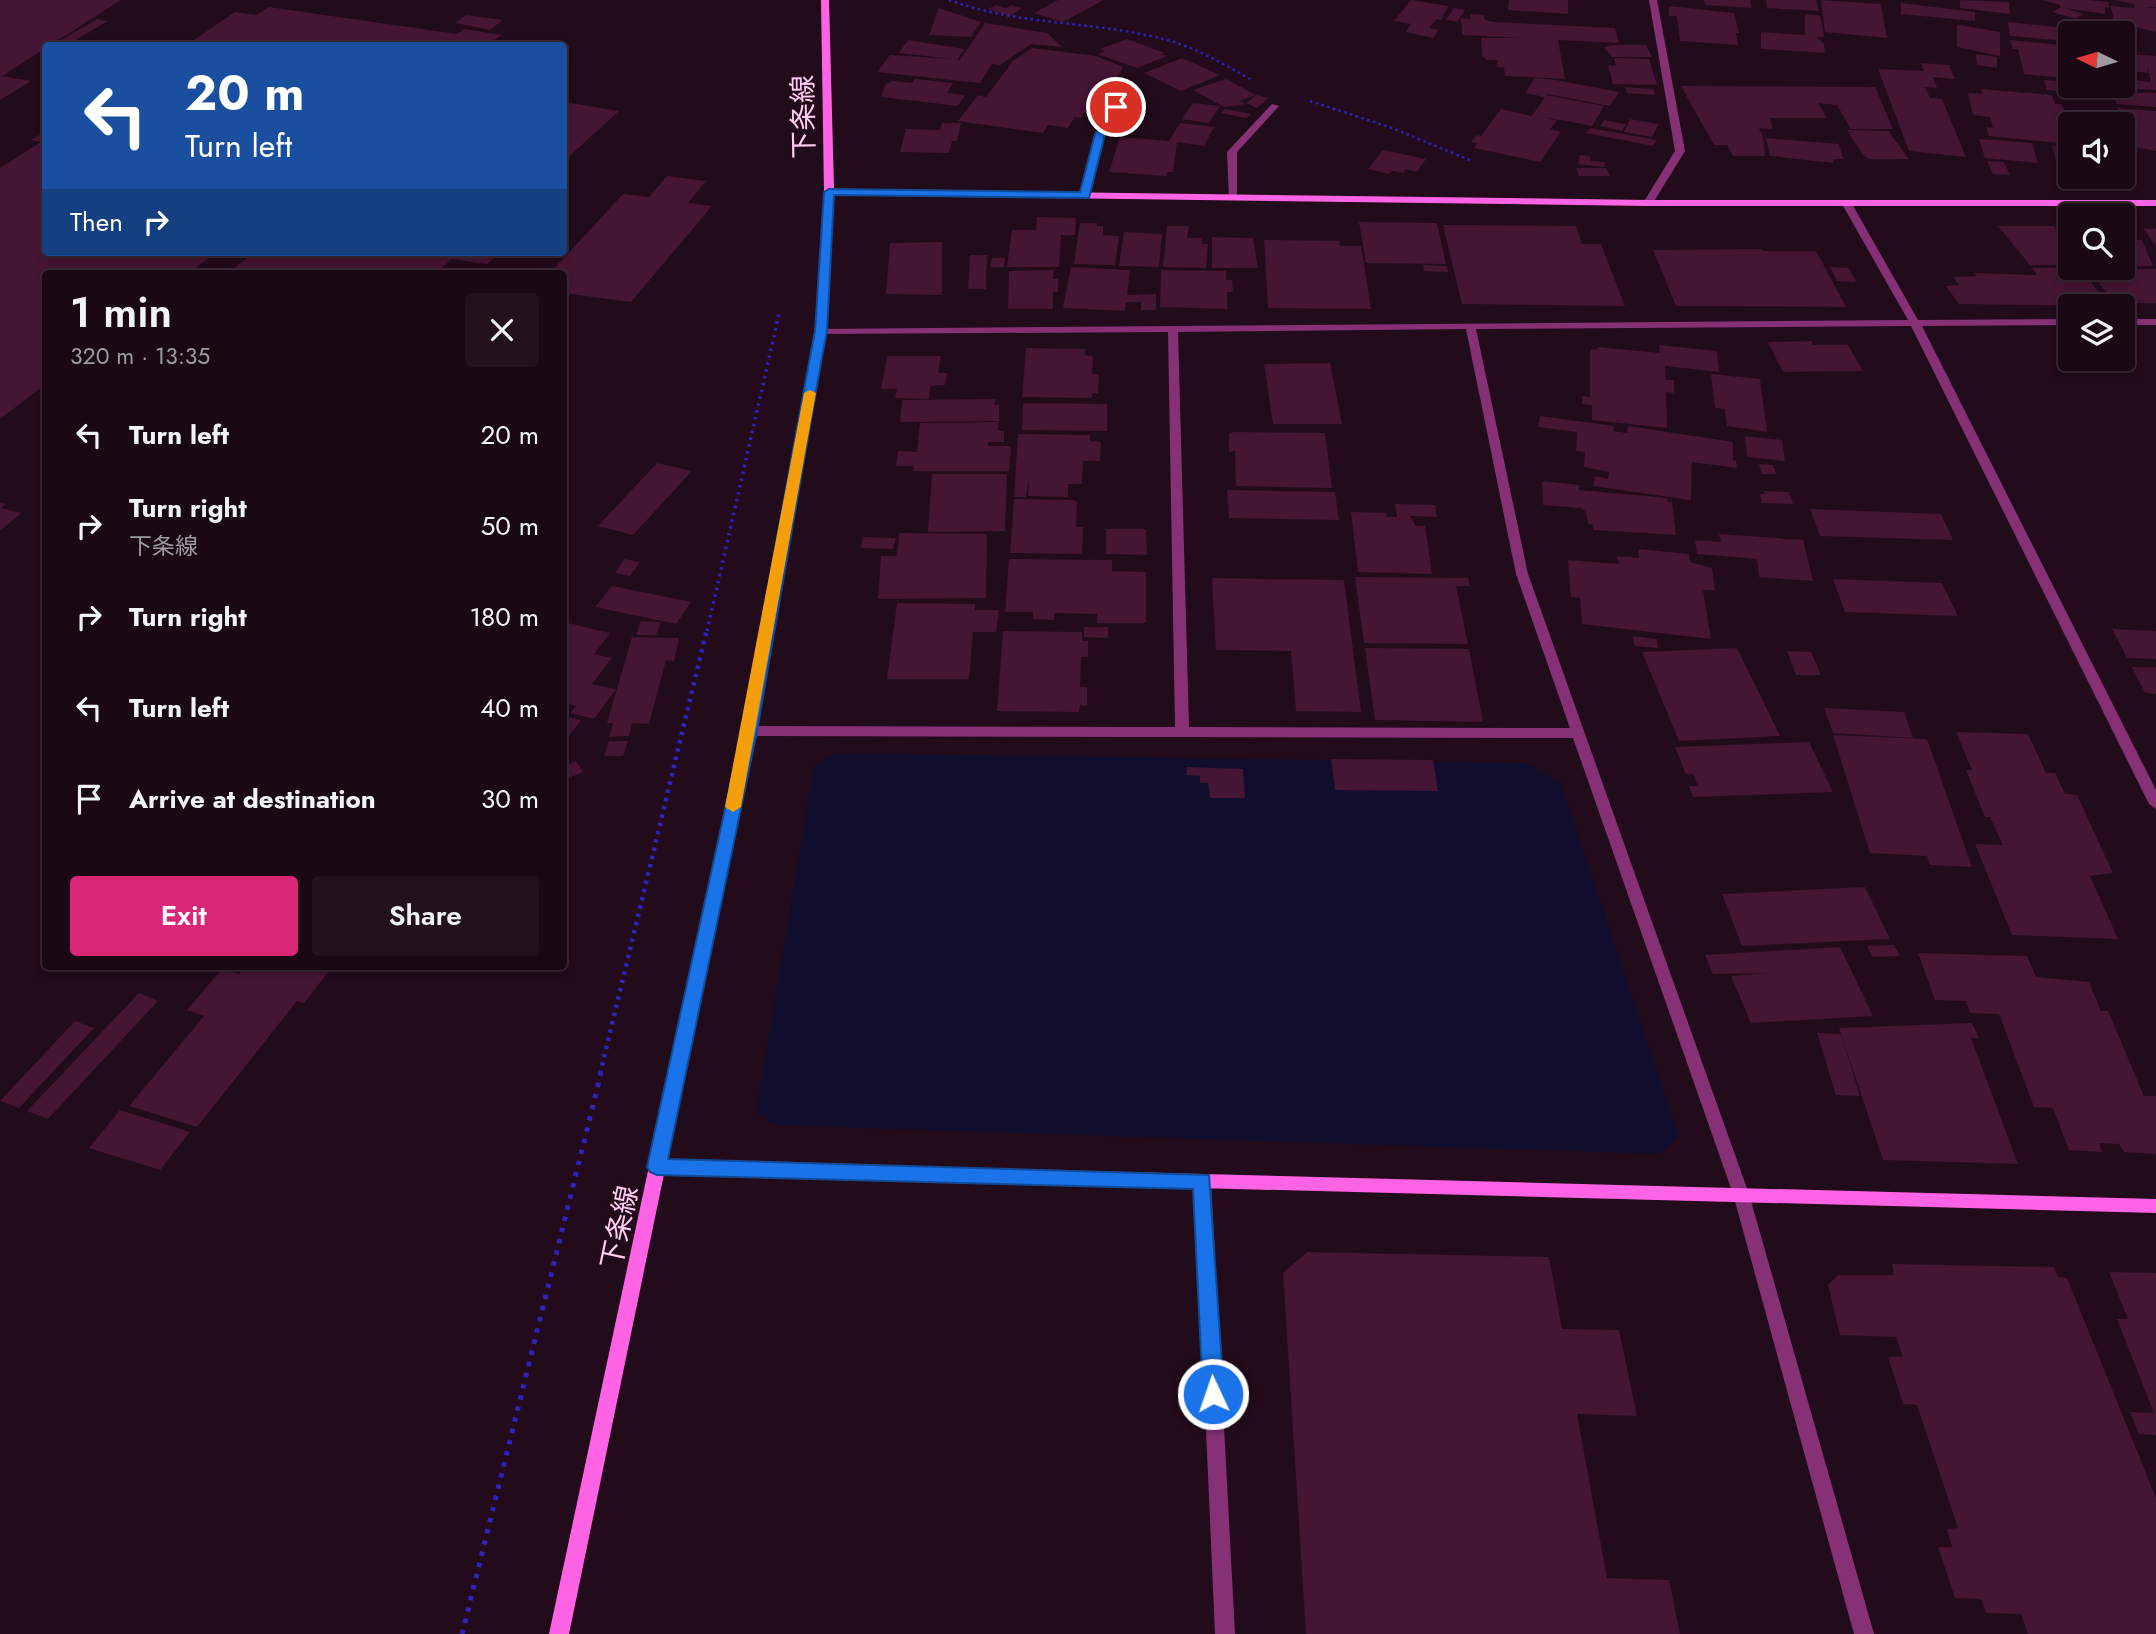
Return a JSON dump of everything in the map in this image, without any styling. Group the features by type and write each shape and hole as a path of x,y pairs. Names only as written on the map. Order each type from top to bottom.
{"street":[{"name":"下条線","path":"559,1634 749,731 821,331 829,192 825,0"},
{"path":"1648,203 1680,151 1653,0"},
{"path":"1232,197 1232,152 1275,106"},
{"path":"1085,195 1100,134 1116,107"},
{"path":"829,192 1648,203 2156,203"},
{"path":"1847,204 1915,323 2156,804"},
{"path":"821,331 2058,322"},
{"path":"2135,322 2156,322"},
{"path":"1173,328 1182,732"},
{"path":"1471,328 1522,574 1741,1194 1864,1634"},
{"path":"749,731 1580,733"},
{"path":"657,1167 2156,1206"},
{"path":"1203,1181 1225,1634"}],"path":[{"path":"949,0 1011,21 1158,37 1216,60 1257,83"},
{"path":"1309,101 1392,128 1478,163"},
{"path":"462,1634 663,821 782,303"}],"shaded area":[{"path":"836,753 1527,763 1561,784 1679,1136 1659,1154 775,1125 756,1112 814,766"}],"building":[{"path":"0,0 121,0 55,42 42,42 42,50 2,76 31,81 0,100"},
{"path":"1058,0 1104,0 1063,22 1034,13"},
{"path":"1411,0 1448,6 1441,20 1437,19 1429,28 1439,30 1433,38 1406,32 1411,24 1394,21"},
{"path":"1509,0 1568,0 1568,14 1508,10"},
{"path":"1704,0 1750,0 1752,8 1705,5"},
{"path":"1766,0 1816,0 1819,11 1767,8"},
{"path":"1821,0 1881,4 1887,38 1825,32"},
{"path":"1960,0 2009,2 2010,14 1960,8"},
{"path":"2042,0 2108,2 2109,8 2105,7 2105,14 2065,8 2083,14 2076,19 2052,12 2061,7 2060,5"},
{"path":"2115,0 2156,0 2156,7 2144,7 2156,8 2156,32 2135,27 2135,21 2115,21 2110,6 2135,8 2134,4"},
{"path":"1901,3 1975,12 1975,21 1901,14"},
{"path":"996,5 1022,8 1010,16 988,9"},
{"path":"1669,6 1734,13 1739,33 1736,33 1738,45 1680,41 1677,16 1669,16"},
{"path":"269,7 457,34 464,29 502,35 491,42 191,42 235,12 256,15"},
{"path":"939,8 981,22 971,37 929,35"},
{"path":"1454,8 1465,10 1457,22 1446,20"},
{"path":"1470,14 1484,15 1485,20 1494,22 1615,28 1619,43 1558,40 1565,79 1505,76 1504,67 1496,67 1498,60 1486,60 1482,55 1481,38 1522,38 1462,35 1461,18 1471,19"},
{"path":"1805,14 1819,15 1821,18 1824,37 1817,37 1824,44 1825,53 1761,49 1761,32 1805,35"},
{"path":"466,15 503,20 490,30 455,23"},
{"path":"97,19 108,21 72,42 58,42"},
{"path":"2008,22 2058,27 2058,40 2010,36"},
{"path":"985,23 1047,33 1062,47 1031,44 1000,65 992,64 980,83 877,72 890,55 953,59 899,53 908,40 964,49 957,60 960,60"},
{"path":"1957,26 2000,32 2000,56 1957,47"},
{"path":"1127,39 1167,56 1137,68 1098,54 1105,51 1100,49"},
{"path":"2010,40 2058,45 2058,78 2024,74 2018,49 2013,49"},
{"path":"1646,45 1652,57 1612,57 1604,47"},
{"path":"1032,48 1096,56 1123,67 1112,86 1130,88 1121,101 1103,99 1096,111 1087,109 1081,118 1075,117 1068,128 1048,125 1043,133 958,121 978,95 986,97 1013,61"},
{"path":"1976,54 1997,57 1997,68 1977,65"},
{"path":"2135,54 2156,56 2156,90 2135,89 2135,80 2151,82 2147,65 2148,73 2135,71"},
{"path":"1182,58 1220,75 1181,91 1144,73"},
{"path":"1614,58 1649,59 1657,85 1613,84 1608,65 1616,66"},
{"path":"1921,63 1949,65 1955,79 1933,77 1937,88 1925,87 1930,98 1942,99 1966,157 1909,151 1878,69 1924,71"},
{"path":"1535,78 1619,92 1610,106 1547,94 1544,97 1525,93"},
{"path":"915,79 953,83 947,93 965,95 958,106 881,97 886,84 892,81 912,83"},
{"path":"1226,79 1256,95 1239,101 1246,104 1224,107 1193,90"},
{"path":"2044,80 2058,81 2058,91 2047,90"},
{"path":"1681,86 1875,87 1893,129 1851,129 1837,105 1818,103 1827,118 1770,118 1773,129 1759,128 1765,156 1733,156 1727,145 1714,145"},
{"path":"1625,87 1653,89 1655,95 1627,93"},
{"path":"1981,89 2052,95 2055,104 2061,104 2065,112 2058,112 2058,143 1989,136 1986,127 1993,128 1990,117 1973,115 1968,93 1982,94"},
{"path":"2135,93 2156,93 2156,107 2117,104 2114,98 2135,98"},
{"path":"1257,95 1269,98 1257,108 1246,103"},
{"path":"1546,95 1604,106 1592,126 1544,117 1557,121 1550,129 1561,132 1540,162 1474,148 1477,143 1471,142 1476,135 1481,136 1501,109 1532,116"},
{"path":"567,102 619,111 567,158"},
{"path":"1193,103 1220,106 1209,123 1182,119"},
{"path":"2118,108 2156,111 2156,151 2135,147 2135,112 2120,112"},
{"path":"1225,109 1251,114 1246,118 1221,113"},
{"path":"1630,119 1659,124 1652,137 1624,132"},
{"path":"1604,120 1626,124 1622,131 1600,126"},
{"path":"942,123 961,123 957,141 952,141 949,153 900,152 906,129 940,130"},
{"path":"1180,123 1214,127 1204,146 1177,142 1173,172 1167,172 1166,176 1109,172 1120,137 1169,141"},
{"path":"1590,128 1657,140 1653,146 1586,133"},
{"path":"1847,130 1888,131 1909,159 1869,159 1863,155"},
{"path":"42,133 42,256 211,256 193,270 42,270 42,387 0,419 0,168 41,142 31,140"},
{"path":"1766,138 1839,144 1843,159 1833,159 1834,163 1770,156"},
{"path":"1979,139 2032,143 2038,163 1985,158"},
{"path":"2052,146 2058,147 2056,161"},
{"path":"1383,150 1426,159 1417,172 1406,169 1403,173 1392,171 1389,174 1368,169"},
{"path":"1580,155 1590,156 1590,161 1605,162 1604,167 1578,164"},
{"path":"1987,161 2004,162 2010,175 1993,174"},
{"path":"1576,168 1606,168 1610,176 1579,176"},
{"path":"667,176 706,181 688,203 712,206 631,302 567,293 567,270 553,270 623,194 649,197"},
{"path":"1037,217 1076,218 1075,235 1061,235 1059,267 1007,267 1012,230 1036,230"},
{"path":"1359,222 1437,223 1446,264 1366,263"},
{"path":"1080,223 1097,223 1097,226 1103,226 1103,235 1119,236 1115,265 1074,264"},
{"path":"1443,225 1576,226 1582,244 1601,244 1625,306 1462,304"},
{"path":"1167,226 1189,226 1187,238 1202,238 1202,244 1208,244 1206,268 1163,267"},
{"path":"1998,226 2054,226 2058,232 2058,265 2030,265"},
{"path":"2143,228 2156,229 2156,247"},
{"path":"1124,232 1162,234 1159,267 1119,266"},
{"path":"1212,237 1253,238 1258,268 1212,268"},
{"path":"1264,240 1339,241 1340,246 1361,246 1371,309 1268,308"},
{"path":"2135,240 2142,240 2153,266 2135,266"},
{"path":"942,242 942,295 886,294 890,243"},
{"path":"1653,250 1816,251 1846,307 1676,306"},
{"path":"970,255 987,255 986,289 968,289"},
{"path":"250,256 496,256 487,264 452,259 439,270 232,270"},
{"path":"992,258 1005,258 1004,267 990,267"},
{"path":"1423,265 1447,266 1448,272 1424,271"},
{"path":"1071,267 1130,270 1127,295 1156,294 1156,310 1141,310 1141,302 1126,302 1125,311 1063,308"},
{"path":"1830,267 1849,268 1856,282 1837,281"},
{"path":"2032,268 2058,268 2058,280 2089,280 2100,294 2058,294 2058,305 1959,304 1946,286 1959,285 1953,277 1977,276 1974,273 2037,275"},
{"path":"2135,269 2156,269 2156,303 2135,303 2135,294 2107,294 2097,280 2135,280"},
{"path":"1054,270 1053,279 1058,279 1058,292 1053,292 1053,309 1008,309 1009,271"},
{"path":"1161,270 1226,271 1226,280 1232,280 1233,292 1227,292 1227,309 1160,307"},
{"path":"1811,341 1813,345 1848,345 1863,371 1783,372 1768,342"},
{"path":"1659,345 1717,351 1719,372 1665,366 1666,380 1674,380 1674,393 1666,392 1667,428 1592,420 1592,405 1582,404 1582,396 1590,397 1590,349 1597,350 1598,347 1660,353"},
{"path":"1026,348 1086,349 1085,355 1093,356 1092,374 1099,374 1098,393 1092,393 1092,398 1022,397"},
{"path":"887,356 941,356 938,373 947,373 945,385 930,386 929,399 895,398 897,389 881,389"},
{"path":"1330,363 1342,424 1273,424 1264,364"},
{"path":"1711,374 1760,379 1767,432 1727,426 1725,409 1715,408"},
{"path":"995,399 994,405 999,405 999,421 900,422 902,400"},
{"path":"1023,403 1107,404 1107,431 1022,430"},
{"path":"1540,416 1614,426 1613,431 1627,433 1628,426 1733,442 1733,460 1736,461 1737,468 1692,462 1691,500 1593,486 1595,476 1608,479 1609,472 1584,467 1585,452 1576,451 1577,432 1538,427"},
{"path":"998,422 998,431 1004,431 1004,442 988,442 988,446 1011,446 1009,471 913,471 914,466 896,466 898,451 917,452 920,423"},
{"path":"1325,433 1332,488 1236,486 1235,451 1229,452 1229,434"},
{"path":"1018,434 1090,435 1090,441 1101,442 1100,461 1083,461 1082,484 1068,484 1068,497 1028,496 1029,478 1026,497 1014,497"},
{"path":"1745,436 1782,440 1785,461 1747,457"},
{"path":"657,463 692,471 633,535 598,526"},
{"path":"1759,464 1773,465 1776,474 1762,474"},
{"path":"932,474 1007,474 1005,531 928,532"},
{"path":"1542,481 1579,485 1579,490 1667,498 1668,502 1672,502 1676,535 1593,530 1593,525 1588,524 1586,512 1581,508 1543,505"},
{"path":"1227,490 1335,492 1339,520 1229,518"},
{"path":"1764,491 1789,492 1793,504 1762,503 1760,494 1765,494"},
{"path":"1014,499 1077,502 1076,527 1083,527 1082,554 1010,553"},
{"path":"0,502 6,504 1,508 21,513 0,531"},
{"path":"1395,504 1435,505 1437,517 1410,516 1416,526 1425,526 1432,574 1358,572 1351,512 1386,513 1387,517 1397,517"},
{"path":"1810,509 1941,514 1953,540 1820,536"},
{"path":"1106,529 1146,529 1147,555 1106,554"},
{"path":"899,533 987,534 986,598 878,599 881,556 897,556"},
{"path":"1719,534 1803,540 1813,581 1759,577 1757,559 1697,554 1695,540 1721,542"},
{"path":"863,537 896,538 893,549 861,548"},
{"path":"1638,549 1689,554 1690,562 1712,568 1715,590 1703,590 1711,639 1582,624 1580,598 1571,597 1568,560 1619,564 1617,556 1639,558"},
{"path":"624,559 640,562 630,576 615,573"},
{"path":"1009,559 1112,560 1112,571 1146,572 1146,623 1097,623 1097,614 1054,613 1054,620 1033,619 1033,612 1005,612"},
{"path":"1355,577 1468,578 1470,586 1456,586 1468,644 1364,643"},
{"path":"1212,578 1344,580 1361,712 1296,711 1291,651 1216,650"},
{"path":"1833,579 1942,583 1958,616 1845,612"},
{"path":"612,586 691,602 676,624 595,607"},
{"path":"897,603 975,604 975,610 999,610 996,632 973,632 969,679 887,679"},
{"path":"641,621 661,622 656,635 636,635"},
{"path":"567,623 610,633 594,654 612,658 592,684 616,689 594,719 570,713 576,706 567,704"},
{"path":"1084,627 1108,627 1108,638 1084,637"},
{"path":"2112,629 2156,631 2156,659 2127,658"},
{"path":"1003,631 1082,632 1082,641 1088,641 1088,657 1081,657 1080,687 1087,687 1087,706 1080,705 1079,712 997,711"},
{"path":"1633,636 1657,639 1658,648 1634,646"},
{"path":"632,637 679,638 674,661 666,660 649,724 632,723 629,736 609,737 613,723 607,723"},
{"path":"1365,648 1469,649 1483,722 1375,720"},
{"path":"1737,648 1780,736 1679,741 1642,652"},
{"path":"1787,651 1811,652 1821,675 1796,675"},
{"path":"2132,667 2156,667 2156,694 2145,693"},
{"path":"1824,708 1904,712 1913,738 1833,733"},
{"path":"567,717 581,720 567,739"},
{"path":"1956,732 2028,734 2046,773 2055,773 2065,794 2077,795 2113,873 2090,876 2118,939 2012,935 1975,844 2003,845 1990,817 1985,817 1966,770 1972,770"},
{"path":"1833,735 1927,739 1972,867 1930,865 1927,856 1870,853"},
{"path":"609,741 628,741 623,756 604,756"},
{"path":"1809,742 1833,792 1693,797 1689,786 1698,786 1693,774 1686,774 1675,747"},
{"path":"1331,759 1433,760 1438,791 1335,790"},
{"path":"576,761 583,772 567,779 567,765"},
{"path":"1187,767 1243,769 1245,798 1210,798 1208,783 1200,783 1200,776 1186,775"},
{"path":"1865,887 1890,939 1742,946 1722,894"},
{"path":"1894,945 1900,956 1872,957 1867,946"},
{"path":"1840,947 1873,1016 1751,1023 1731,976 1769,973 1713,974 1705,955"},
{"path":"1918,953 2027,956 2036,977 2089,982 2101,1011 2108,1011 2144,1096 2156,1096 2156,1154 2124,1152 2119,1144 2099,1143 2102,1152 2069,1150 2053,1108 2034,1107 1999,1014 1970,1013 1966,1001 1935,1000"},
{"path":"221,970 239,974 242,970 330,970 304,1003 297,1001 197,1127 129,1106 204,1016 187,1010"},
{"path":"139,993 158,1001 48,1119 27,1111"},
{"path":"75,1021 94,1028 19,1108 0,1101"},
{"path":"1972,1023 1979,1038 1971,1038 2018,1164 1883,1160 1839,1028"},
{"path":"1817,1033 1841,1034 1860,1096 1836,1095"},
{"path":"120,1110 190,1132 160,1170 89,1148"},
{"path":"1307,1252 1549,1257 1562,1329 1619,1330 1637,1416 1577,1414 1607,1578 1669,1580 1680,1634 1306,1634 1283,1273"},
{"path":"1892,1264 2054,1267 2058,1277 2067,1278 2156,1498 2156,1634 2028,1634 2021,1614 1986,1613 1981,1599 1955,1598 1938,1547 1952,1547 1947,1529 1958,1528 1917,1405 1903,1404 1888,1357 1903,1357 1896,1337 1840,1335 1828,1285 1838,1275 1894,1275"},
{"path":"2109,1272 2156,1273 2156,1435 2139,1434 2130,1412 2154,1413 2117,1319 2128,1319"}],"slow traffic":[{"path":"733,807 810,393"}],"route":[{"path":"1116,107 1100,134 1085,195 829,192 821,331 749,731 657,1167 1203,1181 1213,1394"}]}
